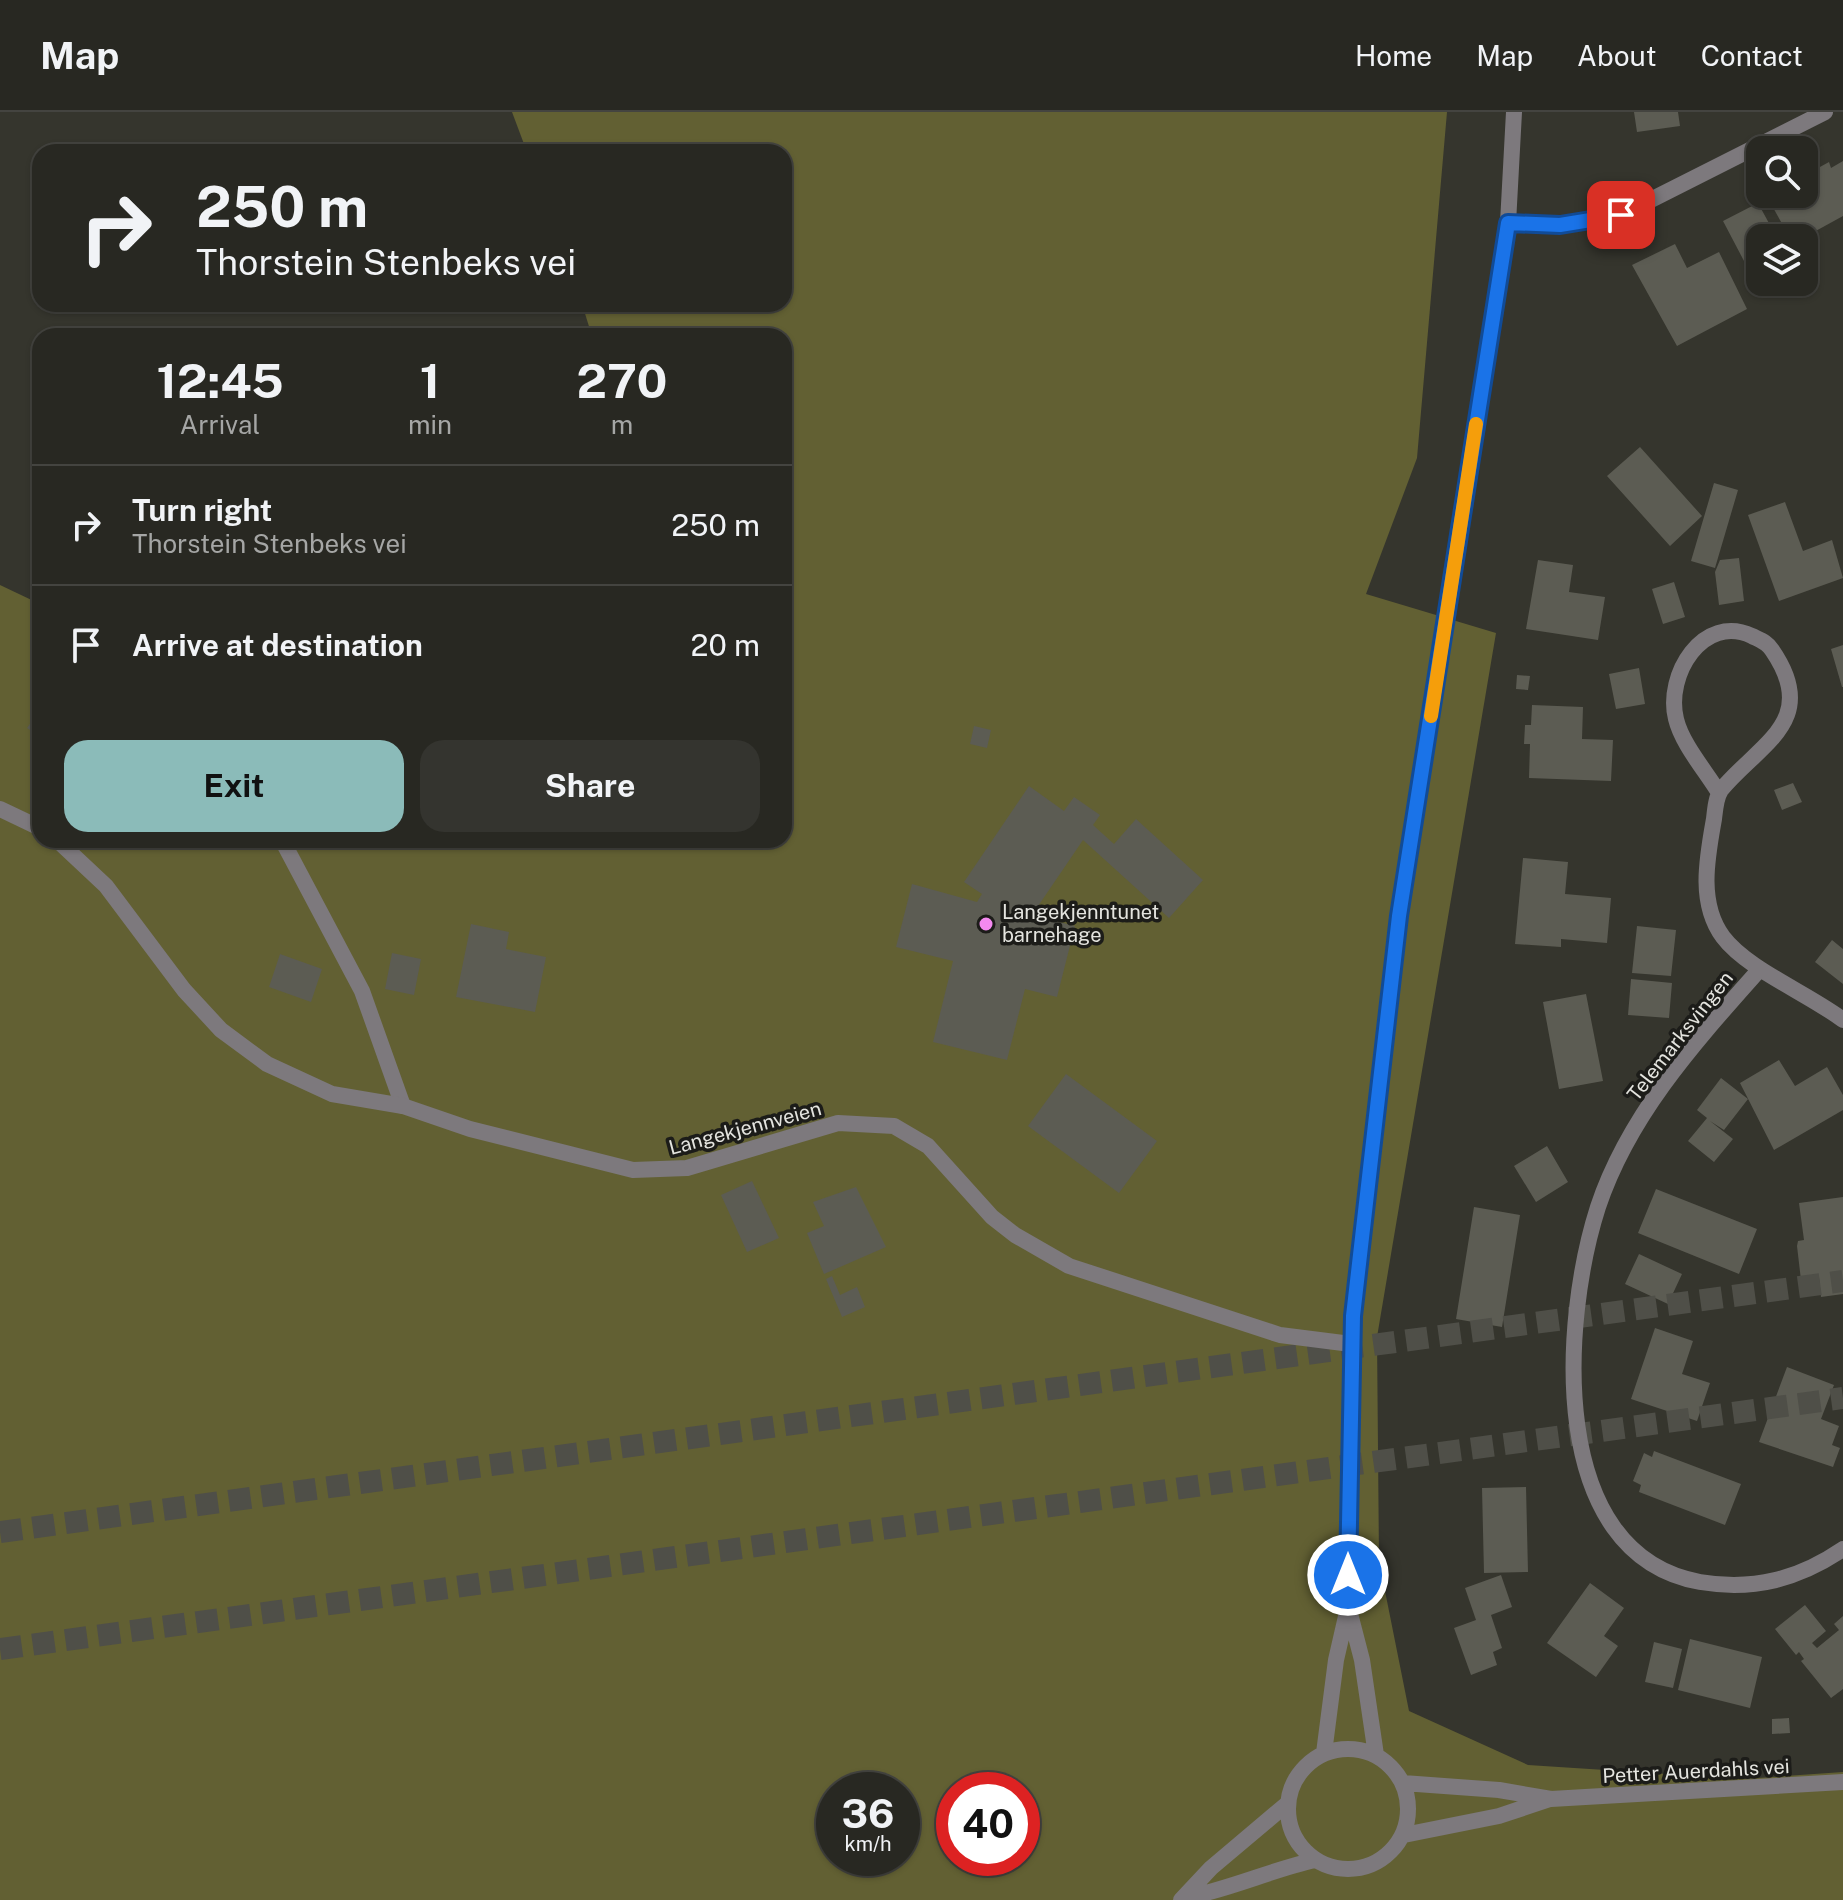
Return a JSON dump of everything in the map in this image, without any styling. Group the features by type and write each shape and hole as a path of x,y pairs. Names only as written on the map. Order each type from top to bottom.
{"street":[{"path":"1324,1753 1336,1660 1348,1606 1351,1344 1399,916 1508,223 1514,112"},
{"path":"1508,223 1560,225 1621,215 1825,112"},
{"path":"1717,632 1744,632 1767,643 1779,660 1786,677 1788,704 1784,725 1767,748 1719,793 1676,718 1676,690 1684,663 1697,643 1717,632"},
{"name":"Telemarksvingen","path":"1719,793 1706,869 1712,914 1723,937 1760,969 1814,998 1843,1020"},
{"path":"0,809 32,824"},
{"name":"Langekjennveien","path":"66,848 106,886 184,990 221,1030 267,1064 332,1094 403,1106 470,1129 633,1170 687,1168 838,1123 894,1126 928,1146 992,1217 1015,1235 1069,1266 1280,1335 1351,1344"},
{"path":"286,848 362,991 403,1106"},
{"name":"Telemarksvingen","path":"1760,969 1680,1061 1625,1141 1610,1176 1587,1250 1581,1294 1575,1390 1580,1450 1587,1477 1612,1528 1637,1553 1662,1570 1688,1580 1750,1586 1796,1576 1843,1549"},
{"path":"1348,1606 1362,1660 1376,1755"},
{"path":"1183,1899 1211,1868 1288,1803 1300,1774 1324,1753 1359,1749 1376,1755 1392,1766 1403,1783 1408,1809 1404,1835 1392,1851 1375,1863 1355,1869 1334,1868 1315,1860 1299,1845 1290,1826 1288,1803"},
{"name":"Petter Auerdahls vei","path":"1403,1783 1499,1790 1551,1799 1843,1782"},
{"name":"Petter Auerdahls vei","path":"1404,1835 1499,1816 1551,1799"},
{"path":"1183,1899 1219,1891 1254,1876 1315,1860"}],"shaded area":[{"path":"512,112 1447,112 1417,458 1366,594 1496,633 1377,1337 1379,1561 1409,1711 1528,1765 1744,1779 1843,1772 1843,1900 0,1900 0,585 32,600 32,848 792,848 792,328 590,328 584,312 792,312 792,144 524,144"}],"building":[{"path":"1634,112 1678,112 1680,126 1637,132"},
{"path":"1843,161 1843,216 1818,230 1818,224 1782,224 1773,208 1818,208 1818,168 1829,162 1831,168"},
{"path":"1748,208 1761,208 1769,224 1746,224 1744,261 1723,221"},
{"path":"1675,244 1687,268 1719,252 1747,309 1677,346 1632,265"},
{"path":"1640,447 1702,516 1670,546 1607,476"},
{"path":"1714,483 1738,490 1715,568 1691,561"},
{"path":"1785,502 1803,551 1832,540 1843,578 1779,601 1748,515"},
{"path":"1739,558 1744,601 1719,605 1715,572 1720,560"},
{"path":"1538,560 1573,565 1569,592 1605,597 1598,640 1526,629"},
{"path":"1674,582 1685,617 1663,624 1652,589"},
{"path":"1843,645 1843,687 1842,687 1831,649"},
{"path":"1639,668 1645,704 1616,709 1609,674"},
{"path":"1517,675 1530,676 1528,690 1516,689"},
{"path":"1532,705 1583,707 1582,739 1613,740 1611,781 1529,778 1530,744 1524,744 1525,725 1531,725"},
{"path":"974,726 991,730 987,748 970,744"},
{"path":"1793,783 1802,802 1782,810 1774,790"},
{"path":"1029,786 1064,811 1074,797 1100,815 1093,825 1114,844 1136,819 1203,880 1169,918 1083,840 1032,915 1075,926 1057,997 1025,989 1007,1060 933,1042 953,961 896,947 912,884 977,902 982,894 964,882"},
{"path":"1523,858 1568,862 1565,894 1611,898 1607,943 1561,939 1561,947 1515,944"},
{"path":"471,924 509,932 506,949 546,957 535,1012 456,997"},
{"path":"1637,926 1676,930 1671,976 1632,973"},
{"path":"1832,940 1843,949 1843,984 1815,962"},
{"path":"392,953 421,959 414,995 385,989"},
{"path":"280,954 322,969 311,1002 269,987"},
{"path":"1631,979 1672,983 1669,1018 1628,1015"},
{"path":"1586,994 1603,1081 1559,1089 1543,1002"},
{"path":"1779,1060 1795,1086 1827,1067 1843,1095 1843,1110 1774,1150 1740,1083"},
{"path":"1066,1074 1157,1141 1119,1193 1028,1126"},
{"path":"1721,1078 1748,1099 1724,1130 1710,1121 1733,1139 1714,1162 1688,1141 1707,1118 1697,1110"},
{"path":"1547,1146 1568,1182 1536,1202 1514,1166"},
{"path":"752,1181 779,1238 747,1252 721,1195"},
{"path":"856,1187 886,1247 824,1274 807,1233 824,1226 813,1202"},
{"path":"1656,1189 1757,1229 1739,1274 1638,1233"},
{"path":"1843,1197 1843,1294 1821,1297 1819,1278 1801,1280 1797,1246 1798,1241 1804,1240 1799,1203"},
{"path":"1474,1207 1520,1215 1502,1327 1456,1319"},
{"path":"1639,1254 1682,1274 1668,1304 1625,1284"},
{"path":"832,1276 840,1295 857,1287 865,1307 842,1317 826,1279"},
{"path":"1655,1328 1693,1341 1682,1374 1710,1383 1697,1421 1631,1399"},
{"path":"1787,1367 1834,1385 1821,1419 1839,1426 1832,1445 1840,1448 1833,1467 1759,1442"},
{"path":"1654,1451 1741,1484 1725,1525 1639,1492 1641,1485 1633,1481 1644,1453 1652,1457"},
{"path":"1526,1487 1528,1572 1484,1573 1482,1488"},
{"path":"1501,1575 1512,1607 1491,1615 1502,1648 1493,1652 1497,1665 1471,1675 1454,1628 1476,1620 1465,1588"},
{"path":"1590,1583 1624,1608 1604,1636 1618,1646 1596,1677 1547,1643"},
{"path":"1805,1605 1826,1631 1812,1643 1817,1648 1839,1630 1834,1624 1843,1616 1843,1689 1831,1698 1801,1661 1804,1659 1799,1652 1796,1655 1775,1629"},
{"path":"1690,1639 1762,1657 1750,1708 1678,1690"},
{"path":"1654,1642 1682,1649 1673,1688 1645,1682"},
{"path":"1789,1718 1790,1733 1772,1734 1772,1719"}],"tunnel":[{"path":"0,1532 1843,1281"},
{"path":"0,1649 1843,1398"}],"slow traffic":[{"path":"1431,716 1476,424"}],"place":[{"name":"Langekjenntunet barnehage","path":"986,924"}],"route":[{"path":"1348,1575 1349,1393 1353,1316 1399,916 1508,223 1560,225 1621,215"}]}
